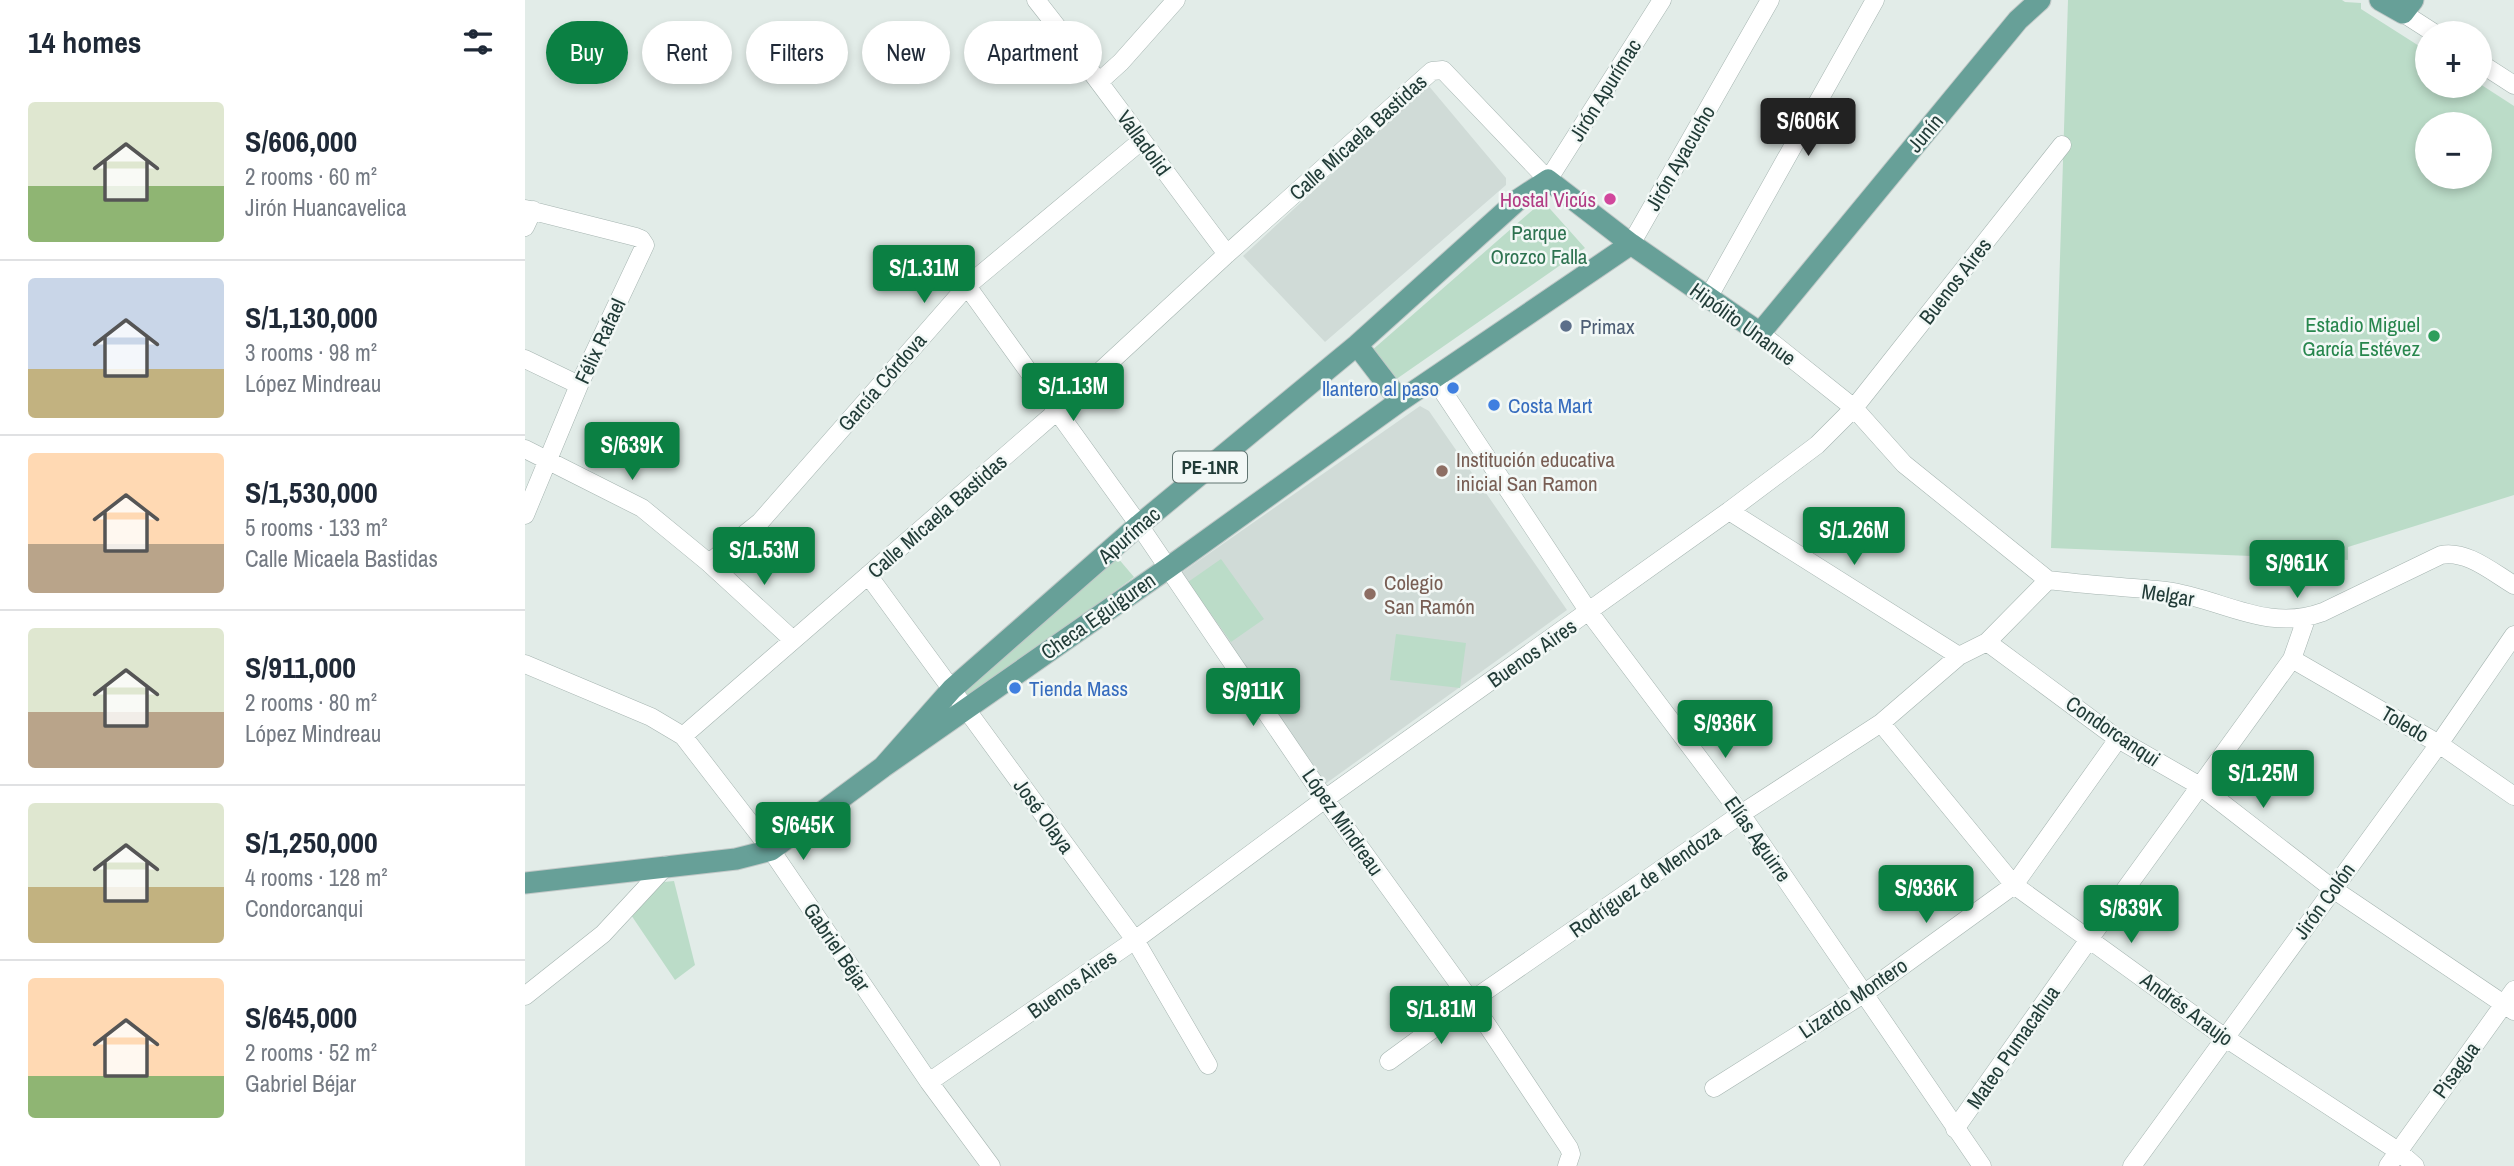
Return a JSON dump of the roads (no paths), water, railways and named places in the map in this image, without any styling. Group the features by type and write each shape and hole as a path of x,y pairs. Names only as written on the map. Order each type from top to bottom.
{"main road":[{"name":"Junín","path":"1760,333 2018,20 2039,0"},
{"path":"2380,0 2408,6"},
{"name":"Hipólito Unanue","path":"1548,180 1631,244 1760,333"},
{"name":"Apurímac","path":"883,767 951,689 1139,525 1357,345 1520,199 1548,180"},
{"name":"Checa Eguiguren","path":"525,883 736,859 771,850 883,767 1168,568 1400,401 1631,244"},
{"path":"1357,345 1400,401"}],"street":[{"name":"Valladolid","path":"1036,0 1053,21"},
{"path":"1102,79 1121,62 1176,0"},
{"name":"Jirón Apurímac","path":"1548,180 1662,0"},
{"name":"Jirón Ayacucho","path":"1631,244 1770,0"},
{"path":"1708,298 1875,0"},
{"path":"2408,6 2422,21"},
{"name":"Hipólito Unanue","path":"1438,69 1443,71 1548,180"},
{"name":"Calle Micaela Bastidas","path":"683,736 1056,412 1227,254 1432,71 1438,69"},
{"path":"2492,71 2514,85"},
{"name":"Valladolid","path":"1102,84 1141,141 1227,254"},
{"name":"García Córdova","path":"709,563 760,522 967,286 1141,141"},
{"name":"Buenos Aires","path":"929,1082 1135,940 1325,799 1590,612 1817,445 1854,408 2062,145"},
{"path":"525,227 529,209"},
{"name":"Félix Rafael","path":"525,515 579,385 645,245 636,237 529,209"},
{"name":"López Mindreau","path":"967,286 1139,525 1325,799 1471,1001 1569,1148 1569,1160"},
{"name":"Hipólito Unanue","path":"1760,333 1854,408 1904,464 2049,580"},
{"path":"525,359 579,385"},
{"name":"Elías Aguirre","path":"1434,378 1590,612 1741,814 1982,1166"},
{"path":"525,449 642,508 709,563 793,640"},
{"path":"1729,511 1959,656"},
{"name":"Melgar","path":"2049,580 2166,591 2266,618 2284,620 2305,618 2441,555 2452,553 2465,556 2514,585"},
{"name":"José Olaya","path":"868,575 1135,940 1208,1065"},
{"name":"Rodríguez de Mendoza","path":"1389,1061 1741,814 1881,723 1959,656 1987,642 2049,580"},
{"name":"Mateo Pumacahua","path":"1955,1129 2292,659 2305,618"},
{"name":"Jirón Colón","path":"2132,1166 2439,744 2514,635"},
{"name":"Condorcanqui","path":"1987,642 2118,739 2200,786 2333,889 2511,1002"},
{"name":"Toledo","path":"2292,659 2439,744 2514,796"},
{"name":"Gabriel Béjar","path":"525,664 651,717 683,736 771,850 929,1082 991,1166"},
{"name":"Andrés Araujo","path":"1881,723 2014,885 2224,1037 2398,1151 2415,1166"},
{"name":"Lizardo Montero","path":"1714,1088 1865,993 2014,885 2118,739"},
{"path":"525,996 603,934 667,865"},
{"name":"Pisagua","path":"2388,1166 2511,1002"}],"place":[{"name":"Hostal Vicús","path":"1610,199"},
{"name":"Primax","path":"1566,326"},
{"name":"Estadio Miguel García Estévez","path":"2434,336"},
{"name":"llantero al paso","path":"1453,388"},
{"name":"Costa Mart","path":"1494,405"},
{"name":"Institución educativa inicial San Ramon","path":"1442,471"},
{"name":"Colegio San Ramón","path":"1370,594"},
{"name":"Tienda Mass","path":"1015,688"}],"park label":[{"name":"Parque Orozco Falla","path":"1539,244"}]}
